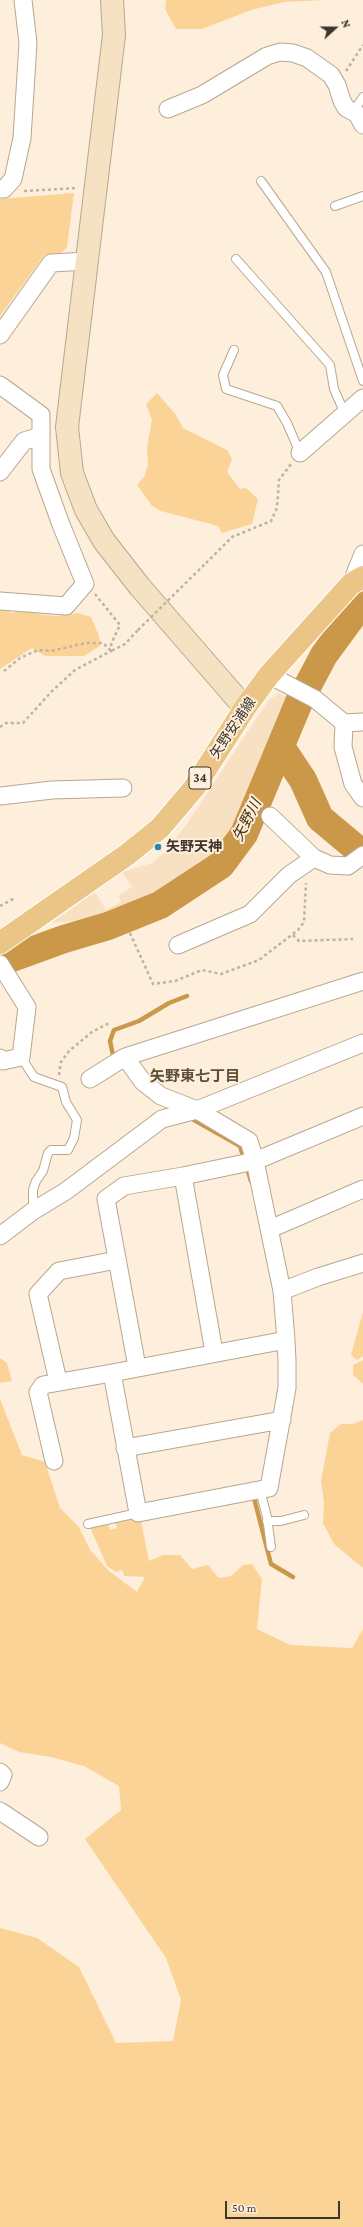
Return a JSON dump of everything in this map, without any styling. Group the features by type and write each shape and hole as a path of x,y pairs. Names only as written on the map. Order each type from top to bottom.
{"main road":[{"name":"矢野安浦線","path":"0,943 122,858 160,828 194,788 245,708 269,676 357,580"}],"street":[{"path":"2,189 13,179 22,138 28,43 23,0"},
{"path":"113,0 114,35 67,427 72,473 86,510 104,541 140,587 245,708"},
{"path":"168,109 202,96 267,56 280,52 293,53 307,58 331,75 338,84 342,101 346,108 358,119"},
{"path":"0,335 52,263 88,261"},
{"path":"0,385 41,415 41,469 85,584 66,606 0,601"},
{"path":"300,453 363,398"},
{"path":"0,472 24,441 41,436"},
{"path":"357,580 363,554"},
{"path":"269,676 315,699 344,723 363,722"},
{"path":"344,723 343,747 345,755 353,784 363,798"},
{"path":"0,796 52,790 123,788"},
{"path":"270,816 310,860 330,865 348,866 363,855"},
{"path":"178,945 250,914 289,875 310,860"},
{"path":"0,964 27,1007 21,1057 3,1061 0,1058"},
{"path":"90,1079 118,1060 363,981"},
{"path":"1,1231 66,1191 162,1119 197,1110 363,1042"},
{"path":"112,1373 138,1513 269,1488 287,1388 286,1340 282,1291 270,1229 249,1141 197,1110 161,1096 118,1060"},
{"path":"137,1367 106,1199 124,1186 183,1176 255,1161 363,1116"},
{"path":"183,1176 214,1352"},
{"path":"270,1229 363,1189"},
{"path":"58,1380 38,1294 59,1271 117,1260"},
{"path":"282,1291 318,1277 363,1263"},
{"path":"54,1461 38,1392 43,1385 58,1380 112,1373 214,1352 286,1340"},
{"path":"125,1448 282,1420"},
{"path":"0,1772 2,1775 0,1782"},
{"path":"0,1811 39,1837"}],"lane":[{"path":"358,119 363,97"},
{"path":"261,181 326,272 363,381"},
{"path":"335,206 363,196"},
{"path":"236,259 330,366 334,388 345,415"},
{"path":"234,350 223,376 226,390 277,406 287,423 300,453"},
{"path":"21,1057 34,1077 62,1087 66,1102 77,1120 74,1138 68,1150 51,1150 48,1153 43,1171 33,1190 33,1211"},
{"path":"260,1490 271,1546"},
{"path":"88,1524 138,1513"},
{"path":"267,1521 281,1522 304,1515"}],"path":[{"path":"338,84 363,45"},
{"path":"2,189 19,192 81,188"},
{"path":"0,727 6,723 23,723 52,691 75,670 125,644 232,537 271,521 277,508 278,480 300,453"},
{"path":"85,584 120,625 111,644 112,650"},
{"path":"4,671 20,658 38,650 51,651 86,643 103,643 112,650"},
{"path":"130,933 153,984 175,981 202,970 221,974 259,960 293,935 304,922 310,860"},
{"path":"0,906 15,898"},
{"path":"293,935 299,941 353,939"},
{"path":"62,1087 59,1080 61,1062 79,1042 92,1032 109,1023"}],"shaded area":[{"path":"166,0 326,0 284,2 251,10 202,29 176,29 165,9"},
{"path":"74,193 67,247 60,254 45,254 0,316 0,199"},
{"path":"157,393 176,415 183,428 227,450 232,459 227,472 240,489 246,488 258,499 252,524 222,533 218,526 161,511 152,506 137,485 144,477 148,464 147,447 152,420 146,404"},
{"path":"27,608 38,614 56,616 78,613 91,617 99,636 100,646 84,656 45,656 32,648 0,669 0,609 13,613"},
{"path":"279,693 290,699 232,835 201,867 178,883 93,919 51,923 95,892 106,910 121,902 118,896 132,887 122,872 152,863 165,852 186,825 268,701"},
{"path":"363,1312 363,1356 357,1360 351,1355"},
{"path":"0,1358 7,1363 12,1381 0,1383"},
{"path":"363,1360 363,1384 353,1375 353,1365"},
{"path":"0,1399 22,1455 45,1462 60,1508 79,1527 90,1550 109,1571 137,1592 145,1577 124,1576 122,1570 116,1572 107,1566 89,1525 108,1521 110,1530 117,1528 115,1521 140,1516 149,1561 163,1555 180,1555 192,1569 208,1565 219,1578 231,1576 243,1565 252,1564 262,1579 257,1629 290,1645 352,1648 363,1629 363,2227 0,2227 0,1928 37,1938 79,1967 116,2043 173,2041 181,2000 166,1958 85,1839 121,1810 119,1786 84,1766 51,1757 19,1752 0,1743"},
{"path":"363,1420 363,1568 334,1544 323,1523 324,1503 321,1481 330,1433 341,1424 353,1424"}],"waterway":[{"name":"矢野川","path":"0,966 9,959 64,939 108,926 160,905 221,865 244,834 299,702 324,655 363,602"},
{"path":"281,747 303,780 320,818 357,849"},
{"path":"117,1059 113,1055 110,1041 114,1030 139,1021 169,1003 187,996"},
{"path":"194,1120 240,1146 251,1181"},
{"path":"256,1494 254,1498 271,1564 293,1577"}],"place":[{"name":"矢野天神","path":"158,847"}],"district":[{"name":"矢野東七丁目","path":"195,1076"}]}
